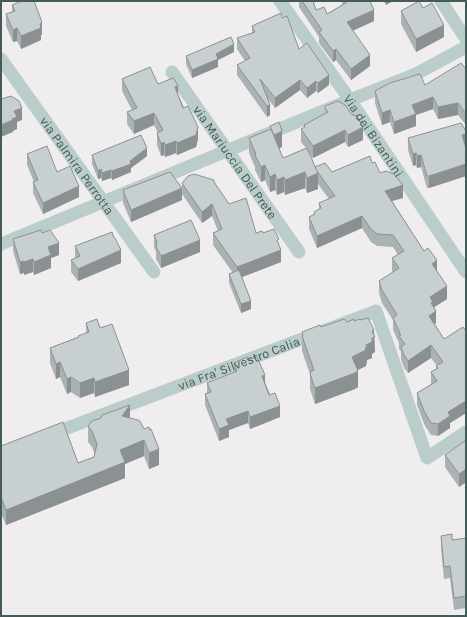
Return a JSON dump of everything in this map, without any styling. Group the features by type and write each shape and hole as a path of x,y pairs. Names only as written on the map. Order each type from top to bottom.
{"street":[{"name":"Via dei Bizantini","path":"280,1 350,100 466,272"},
{"path":"441,1 466,39"},
{"path":"1,244 416,74 466,47"},
{"name":"via Palmira Perrotta","path":"1,59 154,272"},
{"name":"via Mariuccia Del Prete","path":"172,72 299,252"},
{"name":"via Fra' Silvestro Calia","path":"38,439 376,311 427,458 466,432"}],"building":[{"path":"22,1 34,1 42,22 40,24 41,28 21,36 17,28 13,30 6,14 15,11 12,5"},
{"path":"302,1 313,1 316,10 324,7 327,14 346,3 345,1 370,1 374,10 347,22 370,55 351,69 336,49 333,51 319,32 322,30"},
{"path":"419,1 423,8 432,3 444,25 416,39 401,11"},
{"path":"281,13 282,18 287,16 299,49 307,43 329,75 318,83 316,81 307,88 300,80 275,98 260,79 270,105 267,106 237,65 250,58 237,38 255,32 252,26"},
{"path":"231,37 234,44 216,54 218,59 192,70 186,56"},
{"path":"461,63 465,68 466,67 466,114 458,103 438,107 433,97 412,105 416,114 394,122 390,110 382,113 375,91 390,83 420,74 425,85"},
{"path":"150,67 158,84 173,78 178,85 175,87 183,108 188,106 198,127 196,135 177,143 176,141 165,145 164,142 161,144 157,133 163,130 154,113 134,121 127,112 137,108 122,79"},
{"path":"11,96 19,101 22,108 14,111 17,117 1,125 1,99"},
{"path":"338,101 345,105 352,115 356,115 363,127 348,135 345,130 313,146 301,129 305,127 304,125 328,112 325,106"},
{"path":"279,122 282,131 274,135 270,126"},
{"path":"461,123 466,131 466,134 462,135 466,148 466,164 427,176 421,155 417,156 416,153 413,154 408,138"},
{"path":"271,129 283,158 307,148 318,173 307,178 305,172 285,180 284,177 277,180 275,174 270,177 265,165 261,167 249,138"},
{"path":"141,135 147,148 130,161 131,164 112,171 102,173 101,169 98,171 92,155"},
{"path":"47,146 57,172 70,166 79,186 43,203 33,182 38,180 27,154"},
{"path":"370,156 372,163 375,162 380,173 386,171 394,174 403,185 385,191 424,251 428,248 437,260 432,264 447,286 430,297 433,302 431,303 436,311 429,316 444,339 463,327 464,329 466,328 466,401 448,412 450,416 438,424 431,423 424,411 417,393 437,381 431,372 438,368 436,366 443,362 431,345 408,361 401,347 405,344 399,336 401,335 393,318 397,315 382,290 379,281 399,268 392,258 404,251 393,235 377,234 371,229 362,216 317,236 309,217 321,208 319,203 335,196 315,167 325,163 332,172"},
{"path":"170,172 182,188 131,210 123,190"},
{"path":"194,174 214,180 229,204 246,198 256,233 262,231 263,233 274,229 279,239 277,240 281,250 237,267 213,233 222,229 212,204 202,212 182,183 188,176"},
{"path":"191,220 200,240 161,256 156,247 157,242 154,235"},
{"path":"41,230 42,233 50,230 59,243 48,247 51,255 34,262 33,259 20,262 13,239"},
{"path":"112,232 121,250 78,269 71,260 80,256 75,246"},
{"path":"239,270 251,301 241,304 229,274"},
{"path":"368,318 374,330 372,331 375,337 372,338 372,342 366,345 366,350 352,357 358,371 315,388 310,374 310,372 314,370 302,336 302,332 320,325 321,327 344,319 347,322 354,319 354,321"},
{"path":"97,319 100,328 112,324 129,370 95,382 94,378 80,383 71,377 67,379 60,362 56,364 50,348 89,332 86,323"},
{"path":"247,357 248,360 257,357 265,375 262,376 269,395 275,393 280,406 250,417 248,411 226,419 229,425 219,429 205,394 211,392 207,383 237,371 234,363"},
{"path":"130,405 122,416 140,421 144,429 149,427 159,449 149,453 144,440 120,450 125,462 6,510 1,497 1,446 63,422 78,463 94,457 97,444 92,431 88,426 92,421 101,418 102,415"},
{"path":"466,440 466,475 465,470 459,474 445,455"},
{"path":"452,534 452,540 466,538 466,596 454,598 450,566 444,567 441,536"}]}
